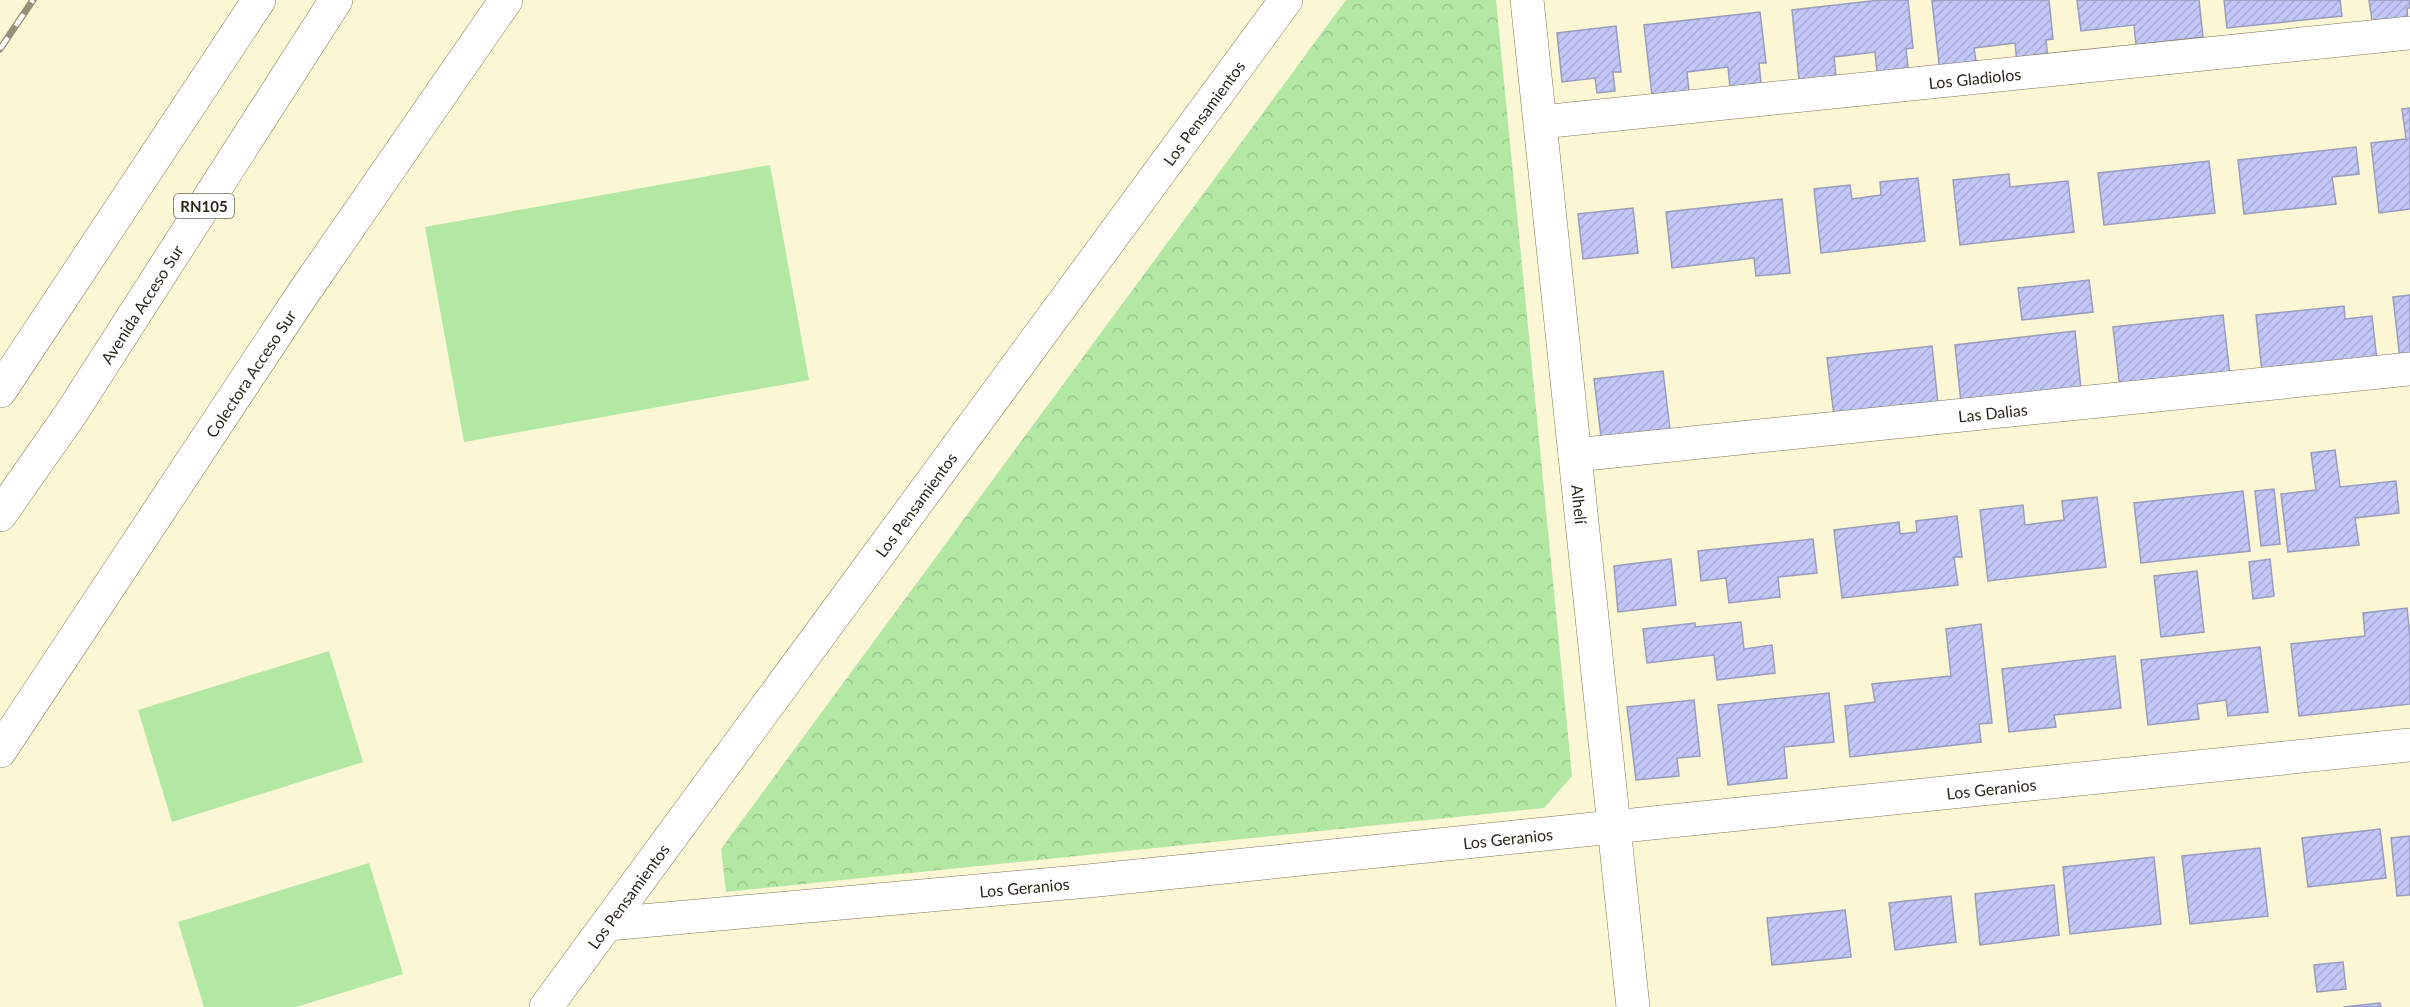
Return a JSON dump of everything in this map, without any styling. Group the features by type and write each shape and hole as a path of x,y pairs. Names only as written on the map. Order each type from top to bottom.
{"main road":[{"path":"0,391 259,0"},
{"name":"Avenida Acceso Sur","path":"0,515 72,412 336,0"},
{"name":"Colectora Acceso Sur","path":"0,751 302,295 506,0"},
{"name":"Los Pensamientos","path":"546,1007 1286,0"},
{"name":"Alhelí","path":"1527,0 1633,1007"},
{"name":"Los Gladiolos","path":"1541,122 2410,33"},
{"name":"Las Dalias","path":"1575,455 2410,369"},
{"name":"Los Geranios","path":"608,924 1088,881 2410,745"}],"green space":[{"path":"1346,0 1496,0 1572,776 1544,808 726,892 721,849"},
{"path":"770,165 809,380 464,442 425,227"},
{"path":"329,651 363,762 172,822 138,710"},
{"path":"369,863 403,974 296,1007 204,1007 178,922"}],"building":[{"path":"1880,0 1908,0 1913,48 1906,49 1908,68 1877,72 1875,52 1834,57 1836,76 1799,80 1792,10"},
{"path":"2049,0 2053,39 2046,40 2048,60 2017,63 2015,43 1974,48 1977,67 1940,72 1932,1"},
{"path":"2077,0 2199,0 2203,37 2136,45 2134,25 2081,31"},
{"path":"2224,0 2340,0 2342,16 2227,28"},
{"path":"2369,0 2410,0 2410,8 2407,8 2408,23 2373,27"},
{"path":"1760,12 1766,63 1759,63 1761,83 1730,87 1728,67 1687,72 1689,91 1652,95 1644,25"},
{"path":"1616,26 1621,72 1613,72 1615,91 1597,93 1595,78 1562,82 1557,33"},
{"path":"2410,108 2410,209 2379,213 2371,143 2406,139 2402,109"},
{"path":"2356,147 2359,174 2332,177 2336,204 2244,214 2238,160"},
{"path":"2209,161 2215,213 2104,225 2098,173"},
{"path":"2009,174 2010,187 2068,181 2074,232 1960,245 1953,180"},
{"path":"1918,178 1925,241 1821,253 1814,189 1850,185 1852,199 1881,195 1880,182"},
{"path":"1782,199 1790,273 1756,276 1754,258 1672,268 1666,212"},
{"path":"1633,208 1638,253 1583,259 1578,214"},
{"path":"2089,280 2093,312 2022,320 2018,288"},
{"path":"2410,295 2410,358 2400,359 2393,297"},
{"path":"2344,306 2345,319 2372,316 2377,361 2262,373 2256,315"},
{"path":"2223,315 2230,375 2120,388 2113,327"},
{"path":"2075,331 2081,389 1961,403 1955,345"},
{"path":"1932,346 1938,404 1834,416 1827,358"},
{"path":"1663,371 1670,429 1601,437 1594,379"},
{"path":"2335,450 2340,487 2396,481 2399,513 2355,518 2359,545 2288,552 2281,494 2316,490 2311,453"},
{"path":"2274,489 2280,544 2261,546 2255,491"},
{"path":"2243,491 2250,551 2141,563 2134,503"},
{"path":"2097,497 2106,567 1988,581 1980,510 2023,505 2025,525 2064,520 2062,501"},
{"path":"1957,516 1962,557 1954,557 1958,585 1842,598 1834,530 1899,522 1900,534 1917,532 1916,521"},
{"path":"1813,539 1817,573 1778,577 1780,597 1729,603 1726,578 1701,581 1698,551"},
{"path":"1671,559 1676,605 1618,612 1614,566"},
{"path":"2270,559 2274,596 2253,599 2249,562"},
{"path":"2197,571 2204,632 2161,637 2154,576"},
{"path":"2407,608 2410,636 2410,704 2299,716 2291,644 2365,636 2363,613"},
{"path":"1741,622 1744,649 1772,645 1775,673 1717,680 1714,655 1647,663 1643,629 1695,623 1695,627"},
{"path":"1981,624 1992,723 1979,724 1981,742 1850,757 1845,706 1875,702 1872,684 1951,676 1946,629"},
{"path":"2260,647 2268,712 2228,716 2226,700 2197,704 2199,719 2148,725 2141,660"},
{"path":"2115,656 2121,708 2054,715 2056,727 2009,732 2002,669"},
{"path":"1829,693 1834,742 1784,747 1787,778 1728,785 1718,705"},
{"path":"1694,700 1700,756 1677,758 1679,776 1636,780 1627,707"},
{"path":"2380,829 2386,878 2308,887 2302,838"},
{"path":"2410,836 2410,895 2397,896 2391,838"},
{"path":"2260,848 2268,916 2190,924 2182,856"},
{"path":"2154,857 2161,924 2070,934 2063,867"},
{"path":"2054,885 2059,935 1980,945 1975,894"},
{"path":"1951,896 1956,942 1895,950 1889,903"},
{"path":"1845,910 1851,957 1772,965 1767,918"},
{"path":"2343,962 2346,989 2317,992 2314,965"},
{"path":"2380,1003 2381,1007 2343,1007"}],"railway":[{"path":"0,49 33,0"}]}
